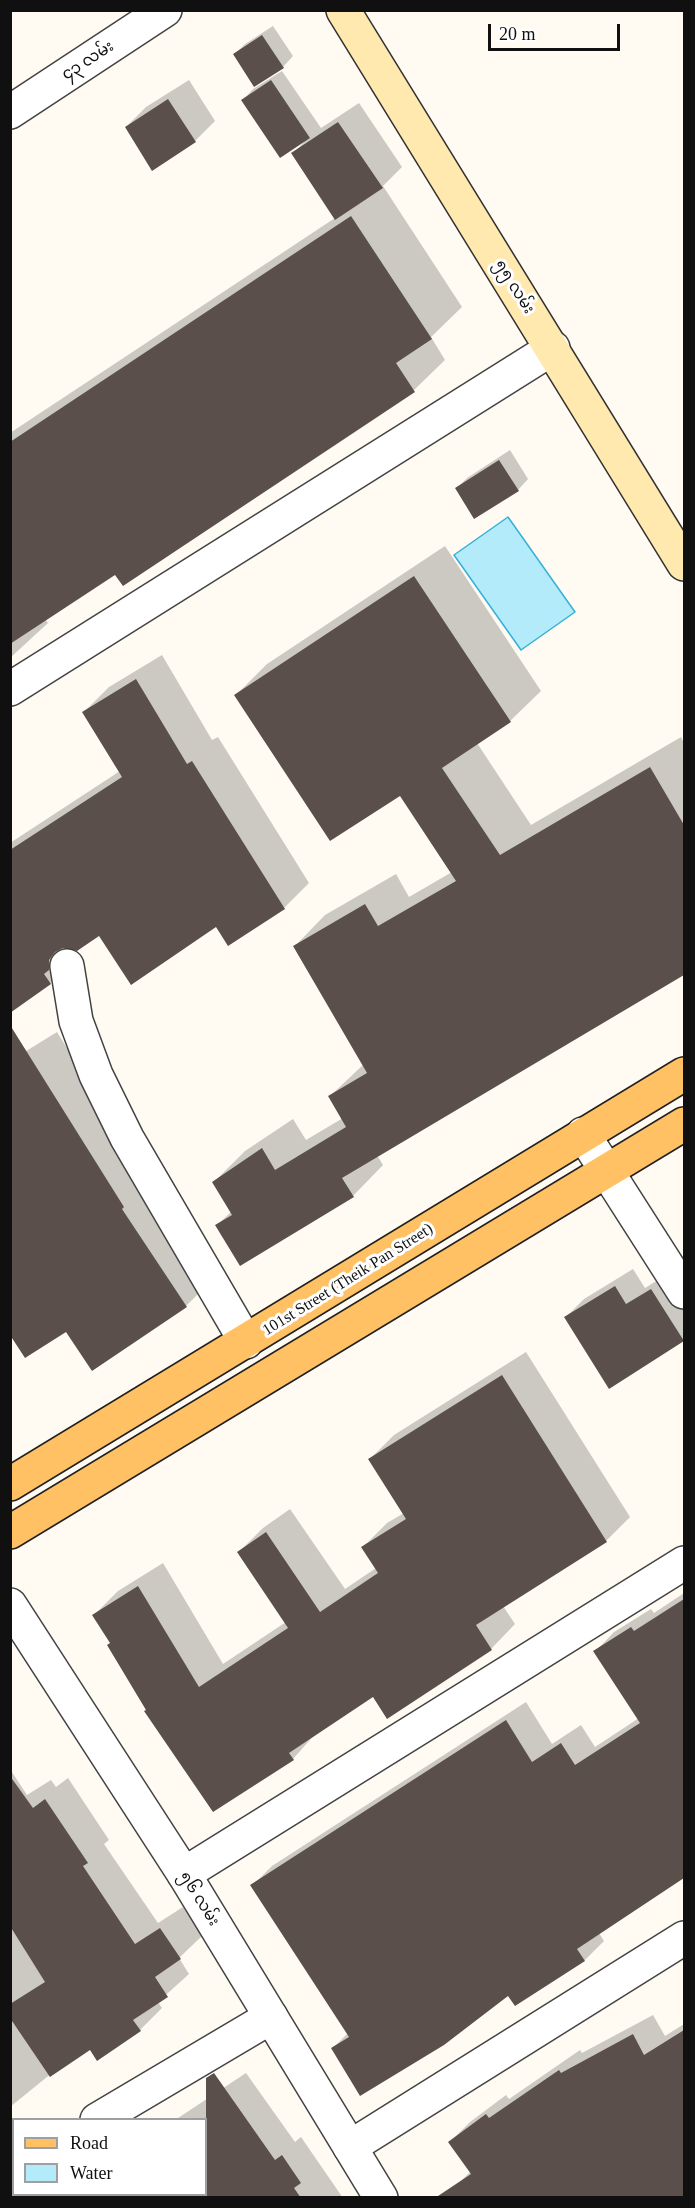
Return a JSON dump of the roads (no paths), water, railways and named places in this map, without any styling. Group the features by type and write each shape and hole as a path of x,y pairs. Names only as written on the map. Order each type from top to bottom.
{"main road":[{"name":"၅၅ လမ်း","path":"343,10 684,564"},
{"name":"101st Street (Theik Pan Street)","path":"10,1484 684,1074"},
{"path":"10,1532 684,1124"}],"street":[{"name":"၄၃ လမ်း","path":"10,112 165,10"},
{"path":"10,689 553,348"},
{"path":"67,966 76,1022 96,1075 127,1138 246,1342"},
{"path":"583,1134 684,1292"},
{"path":"184,1874 684,1563"},
{"name":"၅၆ လမ်း","path":"10,1605 184,1874 381,2198"},
{"path":"350,2147 684,1938"},
{"path":"100,2118 271,2017"}],"water":[{"path":"508,517 575,612 521,650 454,555"}]}
